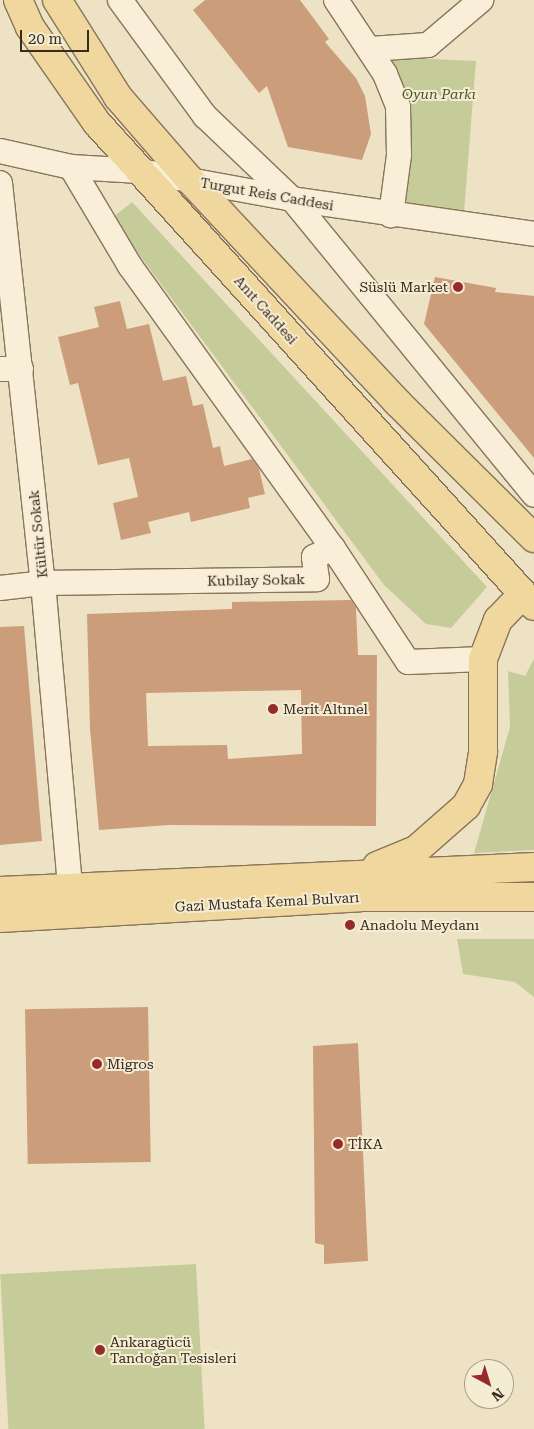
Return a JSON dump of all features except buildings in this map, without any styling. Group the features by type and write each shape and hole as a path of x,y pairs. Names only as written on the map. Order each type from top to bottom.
{"main road":[{"name":"Anıt Caddesi","path":"18,0 30,28 59,72 97,123 528,600"},
{"path":"57,0 118,97 190,180 398,402 534,538"},
{"path":"360,873 416,850 466,806 478,784 483,751 483,659 498,620 528,600"},
{"name":"Gazi Mustafa Kemal Bulvarı","path":"0,891 70,886 534,867"},
{"name":"Gazi Mustafa Kemal Bulvarı","path":"0,918 360,898 534,897"}],"street":[{"path":"120,0 204,116 292,200 534,495"},
{"path":"336,0 370,49 384,74 398,107 399,156 392,215"},
{"path":"370,49 428,45 481,0"},
{"name":"Turgut Reis Caddesi","path":"0,151 71,167 140,170 292,200 534,234"},
{"path":"71,167 130,266 333,548 408,662 483,659"},
{"name":"Kültür Sokak","path":"0,183 11,369 42,583 70,886"},
{"name":"Kubilay Sokak","path":"0,588 42,583 317,580 314,557 333,548"}],"green space":[{"name":"Oyun Parkı","path":"387,57 476,61 464,212 405,203 410,146"},
{"path":"132,202 487,587 451,628 426,624 384,585 112,218"},
{"path":"534,659 534,850 474,853 510,727 508,671 525,676"},
{"path":"457,939 534,939 534,997 515,982 463,974"},
{"name":"Ankaragücü Tandoğan Tesisleri","path":"196,1264 205,1429 8,1429 0,1274"}],"place":[{"name":"Süslü Market","path":"458,287"},
{"name":"Merit Altınel","path":"273,709"},
{"name":"Anadolu Meydanı","path":"350,925"},
{"name":"Migros","path":"97,1064"},
{"name":"TİKA","path":"338,1144"},
{"name":"Ankaragücü Tandoğan Tesisleri","path":"100,1350"}]}
